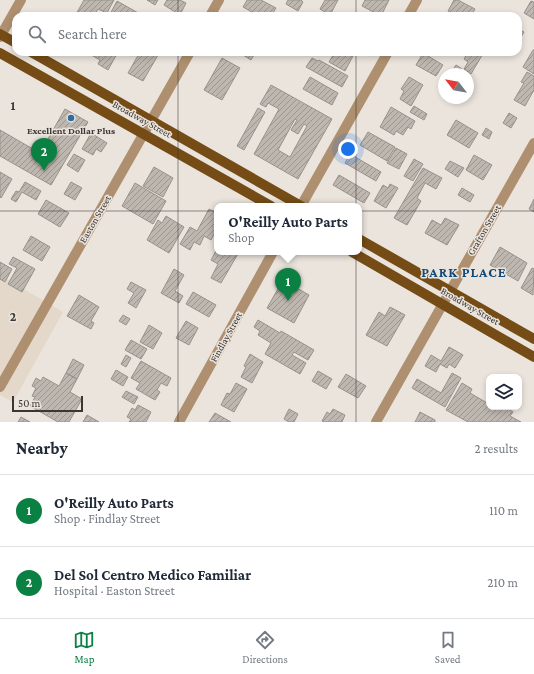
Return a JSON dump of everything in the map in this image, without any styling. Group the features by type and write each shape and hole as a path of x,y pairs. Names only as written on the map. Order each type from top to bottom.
{"main road":[{"path":"0,35 12,41"},
{"name":"Broadway Street","path":"0,53 266,203"},
{"name":"Broadway Street","path":"38,56 296,203"},
{"name":"Broadway Street","path":"362,241 534,339"},
{"name":"Broadway Street","path":"357,255 534,357"}],"street":[{"path":"14,12 21,0"},
{"path":"212,12 219,0"},
{"path":"410,12 417,0"},
{"path":"0,35 12,15"},
{"name":"Easton Street","path":"0,387 188,56"},
{"path":"303,203 386,56"},
{"name":"Grafton Street","path":"376,422 534,143"},
{"name":"Findlay Street","path":"179,422 272,255"}],"shaded area":[{"path":"0,275 63,312 13,402 0,395"}],"building":[{"path":"84,0 114,0 108,12 98,9 96,12 77,12"},
{"path":"147,0 158,0 155,5"},
{"path":"167,0 180,0 186,3 182,12 175,12 164,5"},
{"path":"247,0 261,0 276,8 274,12 252,12 243,7"},
{"path":"288,0 301,0 303,2 298,11 286,4"},
{"path":"325,0 338,0 332,12 325,12 320,9"},
{"path":"365,0 389,0 383,12 373,12 362,6"},
{"path":"454,0 458,0 475,9 473,12 448,11"},
{"path":"117,1 136,12 111,12"},
{"path":"531,1 534,2 534,19 524,13"},
{"path":"534,50 534,74 523,67"},
{"path":"93,56 116,56 108,70 98,64 100,60"},
{"path":"138,56 157,56 143,81 128,73"},
{"path":"245,56 253,56 251,60"},
{"path":"333,56 353,56 345,71 329,62"},
{"path":"421,56 428,56 443,65 441,68 438,68 436,76 416,65"},
{"path":"466,56 482,56 474,69 465,68 468,62 464,59"},
{"path":"222,58 240,68 222,100 204,90"},
{"path":"312,58 318,61 319,60 348,76 342,87 306,67"},
{"path":"527,72 534,76 534,90 525,106 514,100 524,83 521,82"},
{"path":"310,77 338,93 332,105 303,89"},
{"path":"409,77 423,85 411,106 400,99 404,91 401,89"},
{"path":"271,85 332,119 298,179 254,154 279,109 268,103 266,107 260,104","holes":["295,119 297,120 291,130 298,134 304,124 307,126 290,157 278,150"]},
{"path":"414,106 427,114 424,120 410,112"},
{"path":"391,107 415,121 411,129 408,127 403,135 396,131 394,135 380,127"},
{"path":"258,108 265,112 244,150 237,146"},
{"path":"65,109 88,122 51,185 0,156 0,130 40,153"},
{"path":"509,113 517,118 511,128 503,123"},
{"path":"456,120 478,133 469,148 447,135"},
{"path":"486,128 492,132 489,139 482,135"},
{"path":"368,132 395,147 387,161 360,145"},
{"path":"91,133 107,143 101,152 96,149 93,155 82,149"},
{"path":"396,148 407,154 399,169 387,163"},
{"path":"74,154 85,160 78,172 67,165"},
{"path":"350,154 381,172 376,181 345,163"},
{"path":"474,155 492,165 483,180 466,170"},
{"path":"414,159 423,164 413,181 404,176"},
{"path":"450,161 464,168 458,177 445,169"},
{"path":"154,167 173,178 163,197 143,186"},
{"path":"423,168 442,178 436,189 425,183 417,198 421,201 407,225 394,218"},
{"path":"0,172 12,179 1,198 0,197"},
{"path":"339,175 370,193 364,203 333,185"},
{"path":"25,182 41,191 36,200 22,192 16,202 11,199 16,191 19,192"},
{"path":"71,182 82,188 75,200 64,194"},
{"path":"135,183 166,201 153,224 122,206"},
{"path":"390,184 398,188 386,208 374,201 383,185 388,188"},
{"path":"462,188 474,195 470,202 458,195"},
{"path":"534,199 534,212 529,209"},
{"path":"46,200 69,213 60,227 38,214"},
{"path":"209,209 214,212 214,234 211,240 204,236 200,245 194,242 190,250 180,244 190,227 197,231"},
{"path":"166,216 184,227 169,253 147,240 158,220 162,223"},
{"path":"445,218 459,225 447,245 425,233 432,220 441,225"},
{"path":"31,236 50,247 42,261 23,250"},
{"path":"500,247 527,263 518,281 490,265"},
{"path":"214,254 237,255 221,283 211,278 218,264 211,260"},
{"path":"13,257 35,269 22,292 8,284 17,268 9,264"},
{"path":"0,262 12,269 5,282 0,279"},
{"path":"532,268 534,269 533,295 521,288"},
{"path":"174,269 184,275 175,291 183,296 179,303 161,293"},
{"path":"283,280 309,295 294,323 267,308"},
{"path":"131,282 146,290 136,308 128,303 134,293 127,289"},
{"path":"193,292 216,305 209,317 186,304"},
{"path":"79,295 99,307 91,321 94,323 91,329 67,316"},
{"path":"390,307 405,315 387,346 366,335 379,312 385,316"},
{"path":"123,315 130,319 126,325 119,321"},
{"path":"258,320 314,350 308,360 294,352 292,355 306,363 300,374 265,354 271,343 258,335 260,331 254,327"},
{"path":"186,321 198,328 189,345 176,338"},
{"path":"149,325 162,333 153,349 140,342"},
{"path":"131,340 147,349 141,359 125,350"},
{"path":"449,347 463,355 455,368 449,364 447,368 440,364 436,372 425,366 431,355 441,361"},
{"path":"250,354 263,362 252,383 241,377 246,367 244,366"},
{"path":"126,355 131,358 126,367 121,364"},
{"path":"73,359 84,365 77,379 66,373"},
{"path":"141,361 171,378 167,386 161,383 157,390 160,392 155,400 136,389 140,383 131,378"},
{"path":"116,370 128,377 123,386 111,379"},
{"path":"318,371 332,379 326,389 312,381"},
{"path":"66,373 77,379 70,392 82,399 69,422 58,422 30,406 35,397 32,396 36,388 32,386 36,378 41,381 43,377 59,386"},
{"path":"452,373 461,378 445,407 412,388 417,379 441,393"},
{"path":"346,374 366,386 358,398 338,387"},
{"path":"236,383 247,389 234,412 221,405 227,393 230,394"},
{"path":"462,383 472,389 470,393 486,402 486,410 510,410 513,412 510,416 521,422 468,422 446,410"},
{"path":"126,391 138,397 134,404 122,397"},
{"path":"138,405 151,412 146,422 129,422 131,419 127,417 132,408 135,410"},
{"path":"289,409 298,414 294,422 289,422 284,419"},
{"path":"333,409 345,415 342,422 322,421 327,412 330,414"},
{"path":"420,412 435,420 435,422 415,422"},
{"path":"215,413 231,422 209,422"},
{"path":"87,415 99,422 83,422"},
{"path":"21,417 30,422 18,422"}],"place":[{"name":"Excellent Dollar Plus","path":"71,118"},
{"name":"Del Sol Centro Medico Familiar","path":"44,171"},
{"name":"O'Reilly Auto Parts","path":"288,301"}],"district":[{"name":"PARK PLACE","path":"464,272"}]}
